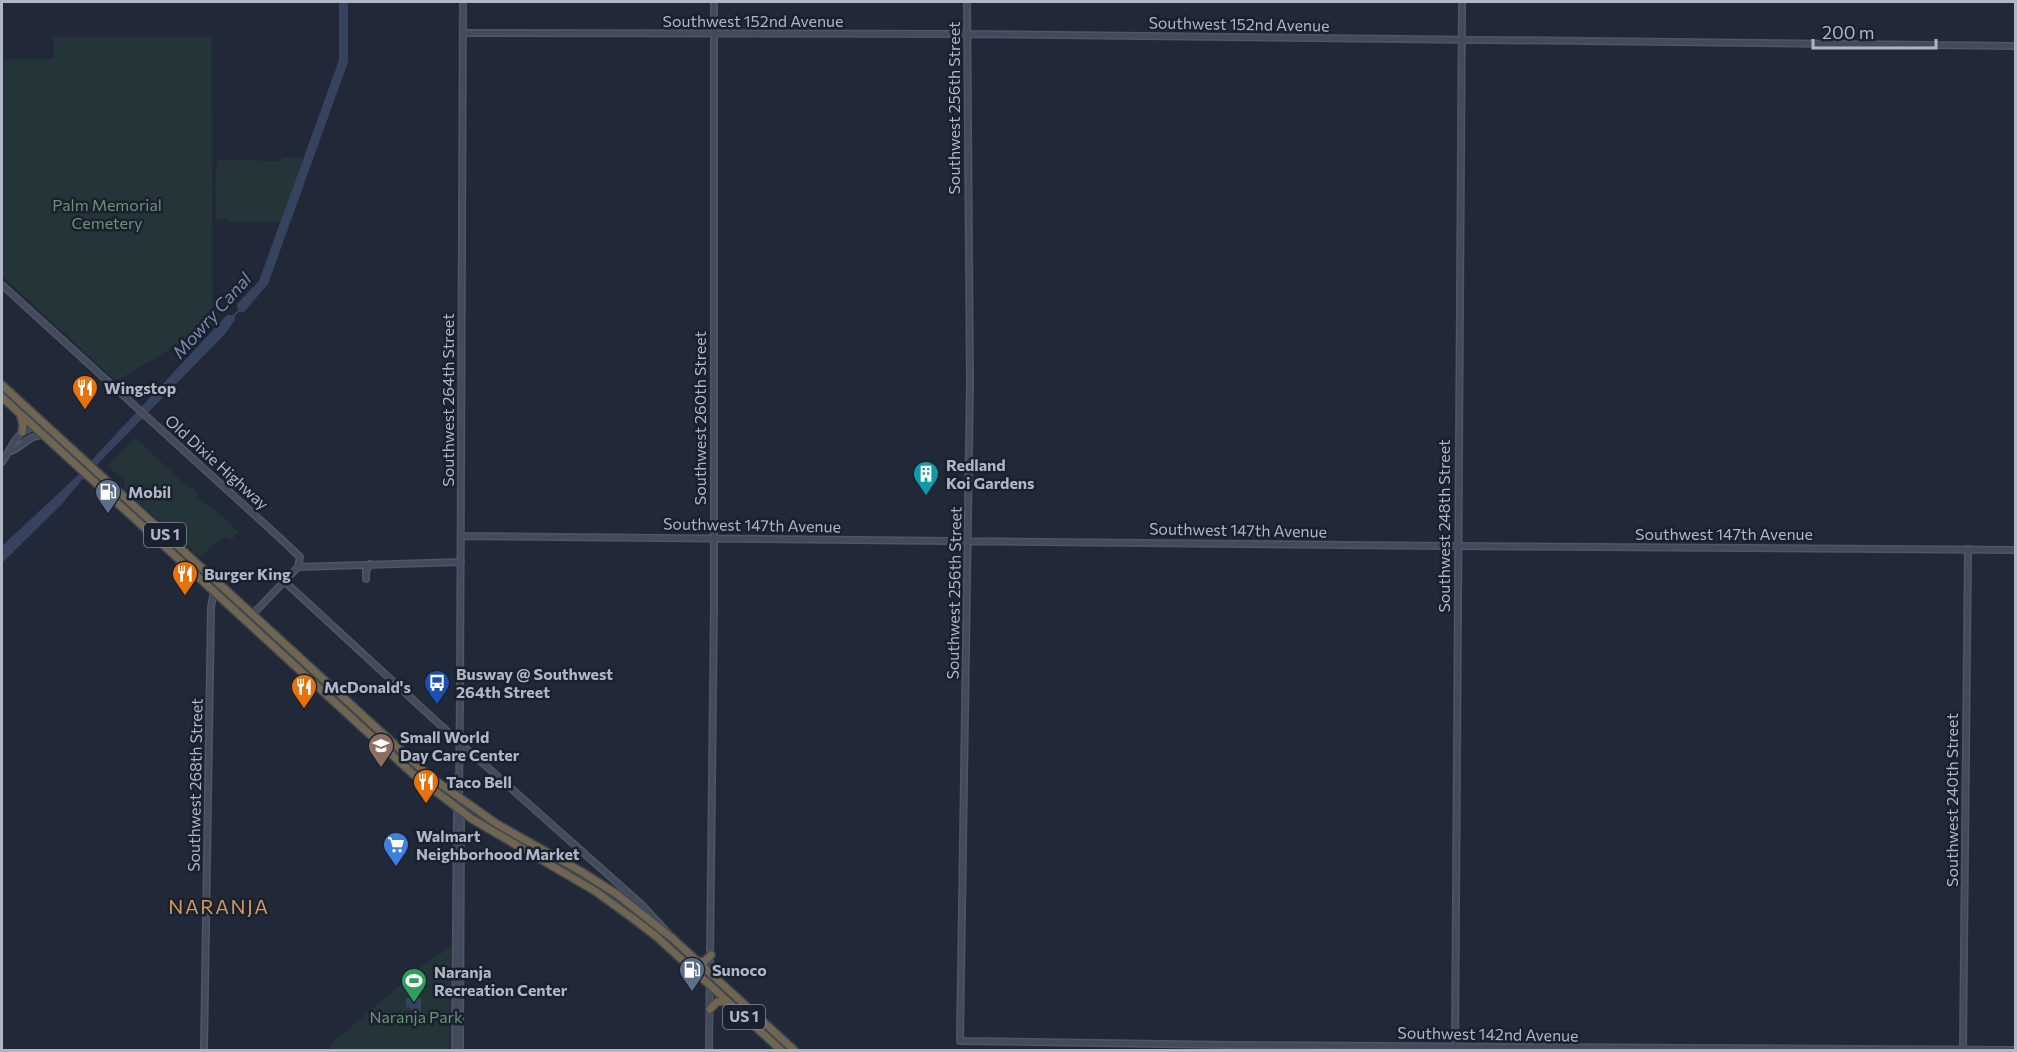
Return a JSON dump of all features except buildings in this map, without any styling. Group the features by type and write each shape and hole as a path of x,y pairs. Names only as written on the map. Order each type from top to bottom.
{"highway":[{"name":"US 1","path":"2,385 443,788 514,834 618,895 672,938 794,1050"},
{"path":"2,392 33,420 45,424"},
{"name":"US 1","path":"2,397 413,774 459,810 613,903 645,927 781,1050"},
{"path":"21,415 22,432"},
{"path":"34,427 44,430 71,455 83,460"},
{"path":"109,496 138,516 144,516"},
{"path":"168,551 176,552 200,574 208,575 213,591 222,594 244,613 252,615"},
{"path":"301,672 312,676 332,694 342,697"},
{"path":"336,705 347,708 369,728 382,734"},
{"path":"613,903 618,895"},
{"path":"698,962 705,961 711,955"},
{"path":"710,1009 717,1002 727,1001"}],"street":[{"name":"Southwest 264th Street","path":"460,1050 459,741 463,2"},
{"name":"Southwest 260th Street","path":"709,1050 714,2"},
{"name":"Southwest 256th Street","path":"960,1041 970,382 967,2"},
{"name":"Southwest 248th Street","path":"1455,1049 1462,2"},
{"name":"Southwest 152nd Avenue","path":"463,33 967,34 2016,46"},
{"name":"Old Dixie Highway","path":"2,285 296,553 300,559 298,567"},
{"path":"2,462 10,446 22,432 34,427"},
{"path":"9,452 17,450 29,438 42,435"},
{"name":"Southwest 147th Avenue","path":"460,536 2016,550"},
{"name":"Southwest 240th Street","path":"1963,1050 1968,549"},
{"path":"252,615 298,567 460,562"},
{"path":"366,579 366,571 370,564"},
{"path":"284,581 660,922 672,938"},
{"name":"Southwest 268th Street","path":"204,1050 213,591"},
{"path":"443,788 451,785 459,774"},
{"name":"Southwest 264th Street","path":"455,1050 459,810"},
{"path":"616,882 619,889 618,895"},
{"name":"Southwest 142nd Avenue","path":"960,1041 1206,1048 2016,1050"}],"green space":[{"name":"Palm Memorial Cemetery","path":"54,37 211,37 213,324 116,381 2,276 2,59 54,59"},
{"path":"282,157 303,158 281,222 228,222 228,219 216,219 218,160 281,161"},
{"path":"135,438 198,493 197,498 217,512 238,532 231,541 227,537 217,541 201,558 124,489 125,479 107,467"},
{"name":"Naranja Park","path":"451,947 449,1050 331,1050 331,1044 425,964"}],"water":[{"path":"339,2 348,2 348,62 268,284 244,312 239,312 235,316 235,320 225,334 81,481 61,505 2,563 2,546 76,477 227,315 233,315 238,310 237,304 259,281 339,60"},
{"path":"406,998 421,998 421,1012 412,1012 411,1008 406,1007"}],"place":[{"name":"Wingstop","path":"85,411"},
{"name":"Redland Koi Gardens","path":"926,497"},
{"name":"Mobil","path":"108,515"},
{"name":"Burger King","path":"185,597"},
{"name":"Busway @ Southwest 264th Street","path":"437,706"},
{"name":"McDonald's","path":"304,710"},
{"name":"Small World Day Care Center","path":"381,769"},
{"name":"Taco Bell","path":"426,805"},
{"name":"Walmart Neighborhood Market","path":"396,868"},
{"name":"Sunoco","path":"692,993"},
{"name":"Naranja Recreation Center","path":"414,1004"}],"district":[{"name":"NARANJA","path":"219,907"}],"water label":[{"name":"Mowry Canal","path":"212,316"}]}
